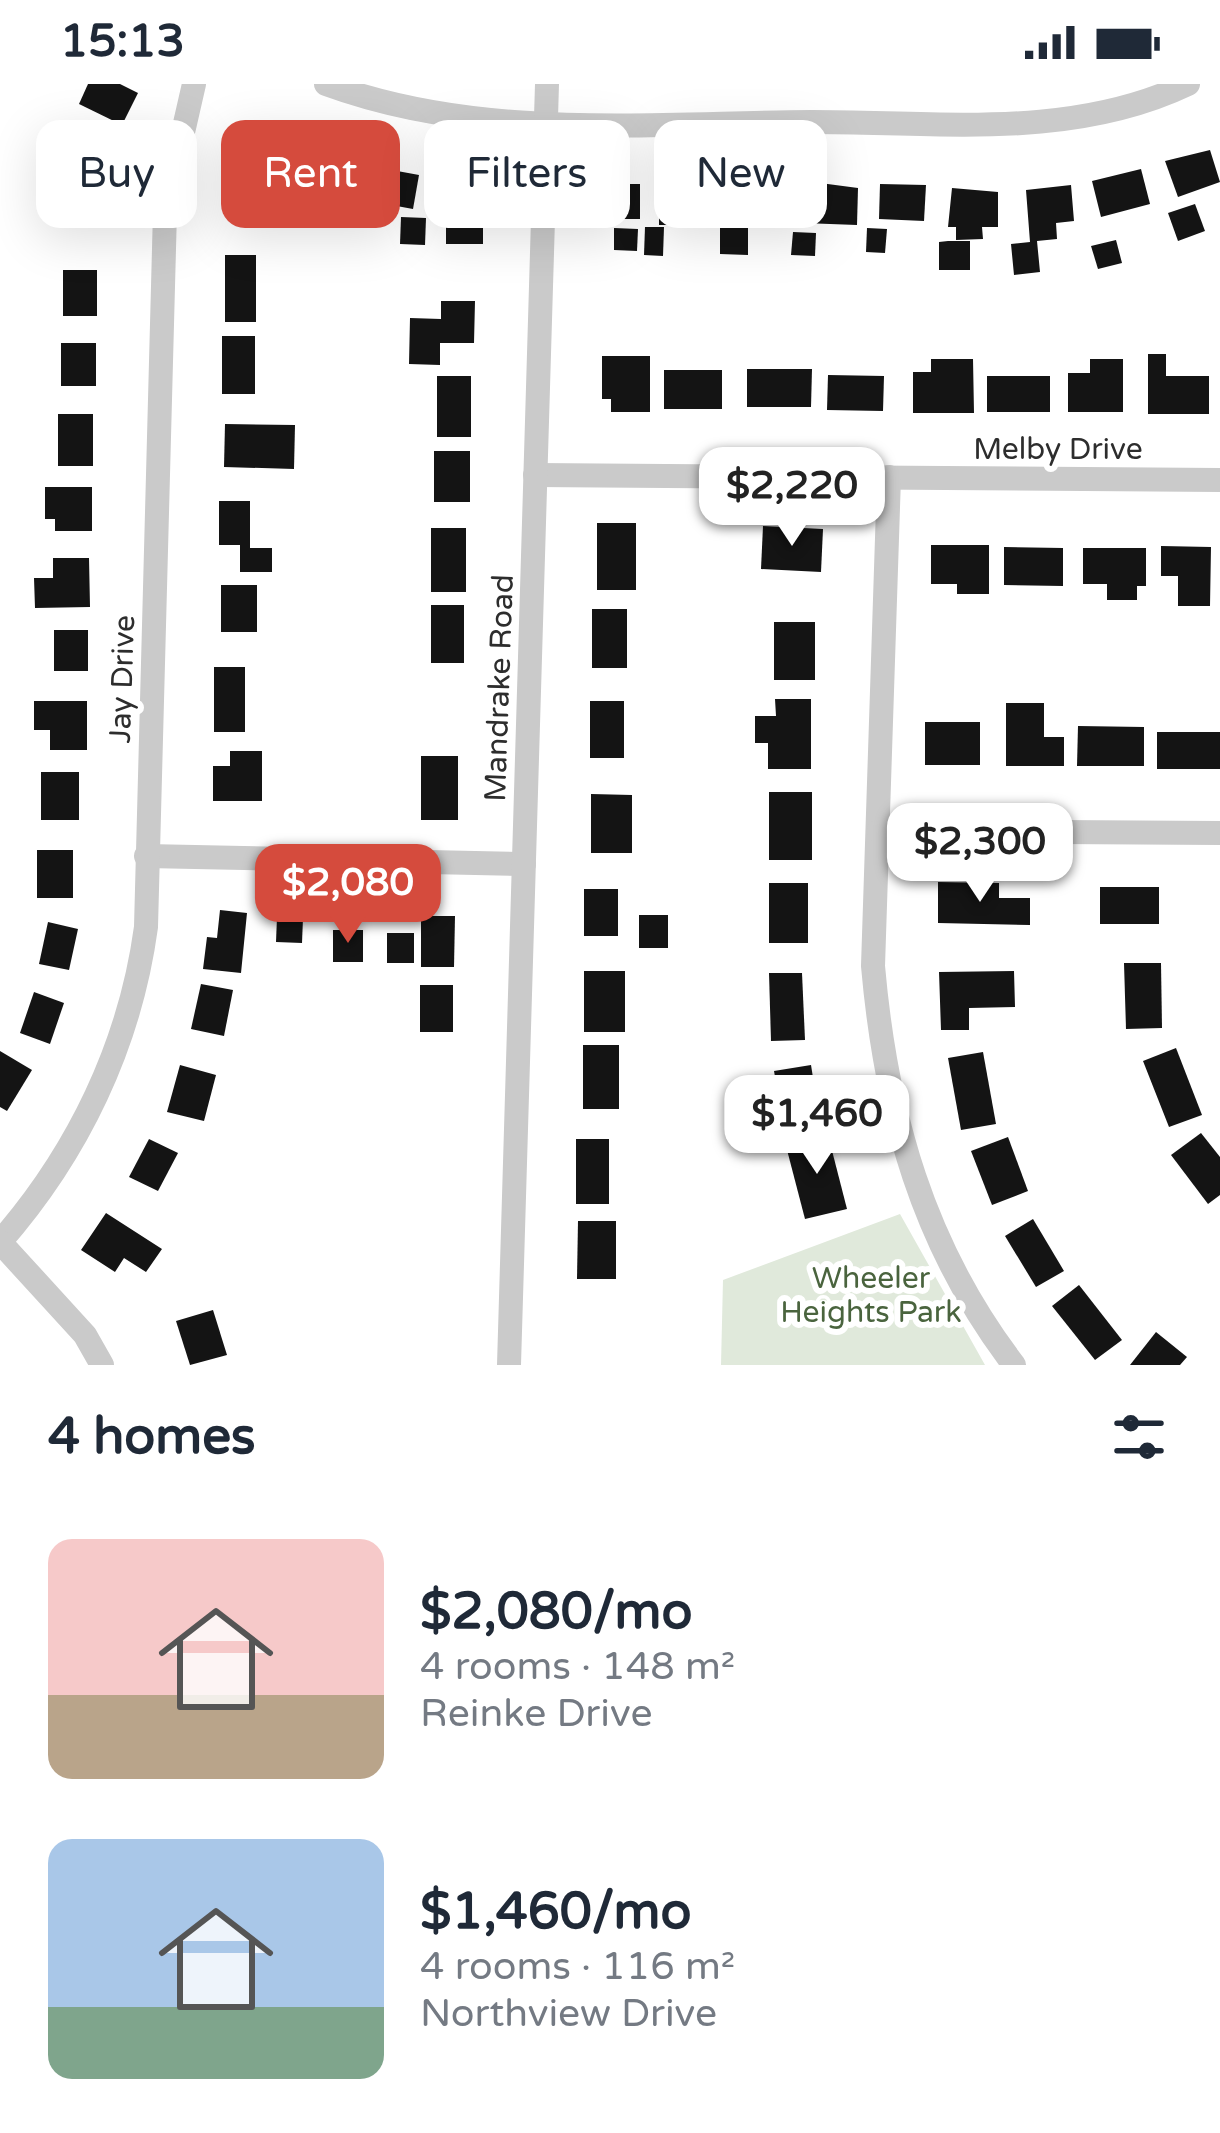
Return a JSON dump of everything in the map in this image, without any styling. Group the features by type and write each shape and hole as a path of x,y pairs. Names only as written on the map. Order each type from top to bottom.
{"street":[{"name":"Jay Drive","path":"0,1242 50,1178 108,1072 138,986 165,211 194,84"},
{"path":"326,84 375,102 478,120"},
{"name":"Mandrake Road","path":"544,120 547,84"},
{"path":"630,124 1042,123 1136,106 1188,84"},
{"name":"Mandrake Road","path":"509,1365 541,228"},
{"name":"Melby Drive","path":"535,475 1220,480"},
{"path":"889,477 873,966 888,1093 913,1183 941,1252 1014,1365"},
{"path":"879,831 1220,833"},
{"path":"146,856 524,865"},
{"path":"0,1242 85,1335 101,1365"}],"green space":[{"name":"Wheeler Heights Park","path":"900,1214 985,1365 721,1365 723,1280"}],"building":[{"path":"88,84 120,84 138,93 124,120 112,120 79,104"},
{"path":"1210,150 1220,182 1178,197 1165,161"},
{"path":"1141,169 1150,204 1101,217 1092,181"},
{"path":"400,172 419,175 413,209 400,207"},
{"path":"630,184 640,184 640,219 630,219"},
{"path":"827,184 858,188 857,225 827,224"},
{"path":"880,184 926,185 924,221 879,219"},
{"path":"1071,185 1074,221 1056,223 1057,239 1037,241 1040,272 1014,275 1011,244 1030,242 1026,190"},
{"path":"952,188 998,192 998,227 982,227 983,239 956,240 956,227 948,227"},
{"path":"1195,204 1205,231 1178,241 1168,213"},
{"path":"401,217 424,218 425,245 400,244"},
{"path":"645,227 664,228 663,256 644,255"},
{"path":"446,228 483,228 483,244 446,244"},
{"path":"614,228 638,229 637,251 614,250"},
{"path":"720,228 748,228 748,255 720,254"},
{"path":"867,228 887,229 885,253 866,252"},
{"path":"793,232 816,233 815,256 791,255"},
{"path":"1116,240 1122,263 1098,269 1091,246"},
{"path":"970,241 970,270 939,270 939,242"},
{"path":"225,255 256,255 256,322 225,322"},
{"path":"63,270 97,270 97,316 63,316"},
{"path":"441,301 475,301 474,343 440,343 440,365 409,364 410,318 441,319"},
{"path":"222,336 255,336 255,394 222,394"},
{"path":"61,343 96,343 96,386 61,386"},
{"path":"1148,354 1166,354 1166,376 1209,376 1209,414 1148,414"},
{"path":"602,356 650,356 650,412 611,412 611,399 602,399"},
{"path":"931,359 973,359 974,413 913,413 913,372 931,372"},
{"path":"1090,359 1123,359 1123,412 1068,412 1068,373 1090,373"},
{"path":"747,369 812,369 811,407 747,407"},
{"path":"664,370 722,370 722,409 664,409"},
{"path":"828,375 884,376 883,411 827,410"},
{"path":"437,376 471,376 471,437 437,437"},
{"path":"987,376 1050,376 1050,412 987,412"},
{"path":"58,414 93,414 93,466 58,466"},
{"path":"225,424 295,425 294,469 224,467"},
{"path":"434,451 470,451 470,502 434,502"},
{"path":"45,487 92,487 92,531 55,531 55,519 45,519"},
{"path":"219,501 250,501 250,548 272,548 272,572 240,572 240,545 219,545"},
{"path":"597,523 636,523 636,590 597,590"},
{"path":"763,526 823,529 821,572 761,569"},
{"path":"431,528 466,528 466,592 431,592"},
{"path":"931,545 989,545 989,594 957,594 957,584 931,584"},
{"path":"1161,546 1211,547 1210,606 1178,606 1178,576 1161,576"},
{"path":"1004,547 1063,548 1063,586 1004,585"},
{"path":"1083,548 1146,548 1146,586 1137,586 1137,600 1107,600 1107,584 1083,584"},
{"path":"53,558 89,558 90,607 35,608 34,578 53,578"},
{"path":"221,585 257,585 257,632 221,632"},
{"path":"431,605 464,605 464,663 431,663"},
{"path":"592,609 627,609 627,668 592,668"},
{"path":"774,622 815,622 815,680 774,680"},
{"path":"54,630 88,630 88,671 54,671"},
{"path":"214,667 245,667 245,732 214,732"},
{"path":"775,699 811,699 811,769 768,769 768,743 755,743 755,716 776,716"},
{"path":"34,701 87,701 87,750 50,750 50,730 34,730"},
{"path":"590,701 624,701 624,758 590,758"},
{"path":"1006,703 1044,703 1044,737 1064,737 1064,766 1006,766"},
{"path":"925,722 980,722 980,765 925,765"},
{"path":"1078,726 1144,727 1144,766 1077,766"},
{"path":"1157,732 1220,732 1220,769 1157,769"},
{"path":"230,751 262,751 262,801 213,801 213,766 230,766"},
{"path":"421,756 458,756 458,820 421,820"},
{"path":"41,772 79,772 79,820 41,820"},
{"path":"769,792 812,792 812,860 769,860"},
{"path":"591,794 632,795 632,853 591,853"},
{"path":"37,850 73,850 73,898 37,898"},
{"path":"938,882 999,883 999,898 1030,898 1030,925 938,923"},
{"path":"769,883 808,883 808,943 769,943"},
{"path":"1100,887 1159,887 1159,924 1100,924"},
{"path":"584,889 618,889 618,936 584,936"},
{"path":"220,910 247,913 241,973 203,969 207,937 217,938"},
{"path":"639,915 668,915 668,948 639,948"},
{"path":"421,916 455,916 454,967 421,967"},
{"path":"277,917 303,918 302,943 276,942"},
{"path":"48,922 78,929 69,970 39,964"},
{"path":"333,930 363,930 363,962 333,962"},
{"path":"387,933 414,933 414,963 387,963"},
{"path":"1124,963 1161,963 1162,1028 1126,1029"},
{"path":"584,971 625,971 625,1032 584,1032"},
{"path":"1014,971 1015,1007 969,1008 969,1030 941,1030 939,972"},
{"path":"769,973 802,973 805,1040 771,1041"},
{"path":"201,984 233,990 224,1036 191,1029"},
{"path":"420,985 453,985 453,1032 420,1032"},
{"path":"34,992 64,1003 50,1044 20,1033"},
{"path":"583,1045 619,1045 619,1109 583,1109"},
{"path":"1176,1048 1202,1115 1169,1127 1143,1061"},
{"path":"0,1051 32,1070 7,1111 0,1107"},
{"path":"983,1052 996,1124 961,1130 948,1058"},
{"path":"180,1065 216,1075 204,1121 167,1112"},
{"path":"811,1065 820,1122 784,1128 774,1071"},
{"path":"1201,1133 1220,1157 1220,1195 1208,1204 1171,1155"},
{"path":"828,1135 847,1209 805,1219 786,1146"},
{"path":"1008,1137 1028,1191 992,1205 971,1151"},
{"path":"149,1139 178,1153 158,1191 129,1177"},
{"path":"576,1139 609,1139 609,1204 576,1204"},
{"path":"106,1213 162,1249 146,1272 124,1258 115,1272 81,1250"},
{"path":"1033,1219 1064,1271 1036,1287 1005,1236"},
{"path":"578,1221 616,1221 616,1279 577,1279"},
{"path":"1079,1285 1122,1340 1095,1360 1052,1306"},
{"path":"213,1310 227,1355 190,1365 176,1321"},
{"path":"1156,1332 1187,1357 1180,1365 1130,1365"}]}
